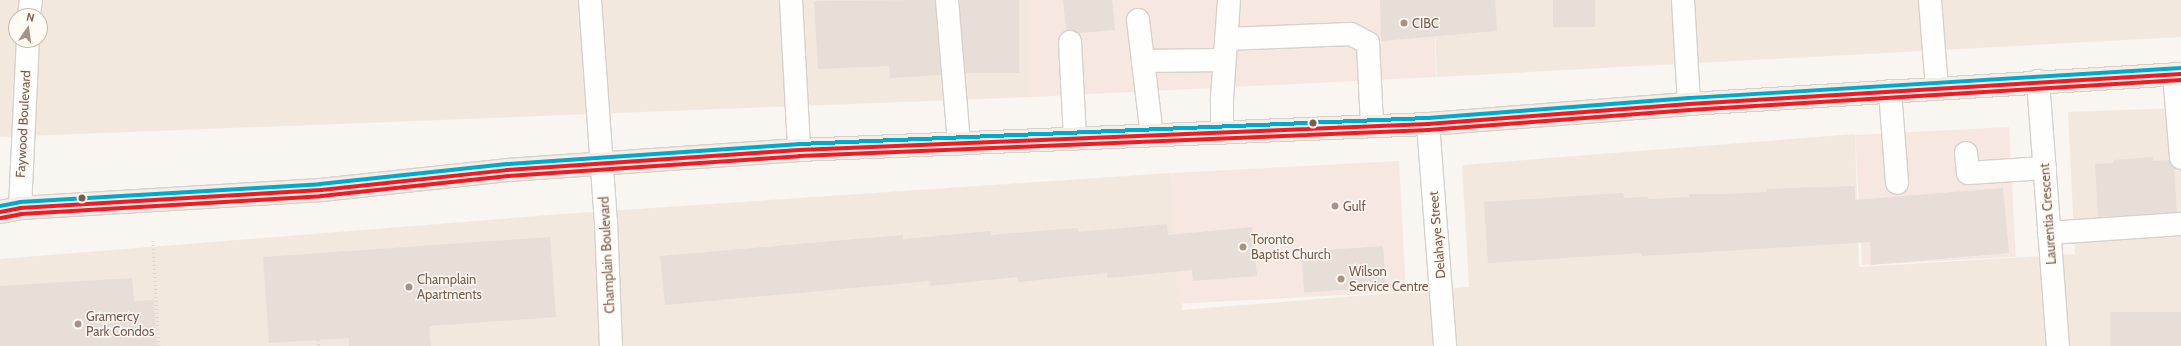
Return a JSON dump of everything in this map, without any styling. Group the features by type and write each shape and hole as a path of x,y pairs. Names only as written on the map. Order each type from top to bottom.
{"main road":[{"path":"7,208 321,190 507,170 799,150 1428,124 1689,104 2038,81 2178,74"}],"street":[{"name":"Champlain Boulevard","path":"590,0 611,346"},
{"path":"791,0 799,150"},
{"path":"947,0 960,144"},
{"path":"1222,133 1225,49 1229,0"},
{"path":"1683,0 1689,104"},
{"path":"1930,0 1937,88"},
{"path":"1138,20 1152,135"},
{"path":"1143,61 1225,49 1351,34 1368,43 1372,126"},
{"path":"1070,42 1076,139"},
{"name":"Faywood Boulevard","path":"7,208 27,48"},
{"path":"2178,74 2181,158"},
{"name":"Laurentia Crescent","path":"2038,81 2058,346"},
{"path":"1890,91 1898,183"},
{"name":"Delahaye Street","path":"1428,124 1445,346"},
{"path":"1966,153 1968,173 2045,168"},
{"path":"2049,233 2181,224"}],"path":[{"path":"153,241 159,346"},
{"path":"318,340 319,346"}],"shaded area":[{"path":"0,0 1030,0 1030,97 0,137"},
{"path":"1030,0 1434,0 1436,77 1030,97"},
{"path":"1434,0 2181,0 2181,37 1437,77"},
{"path":"2181,108 2181,346 0,346 0,259 562,214 1171,173 1182,310 1469,287 1462,165 1855,134 1859,267 2075,254 2068,112"},
{"path":"2009,127 2016,257 1862,265 1855,135"},
{"path":"1399,161 1406,292 1178,304 1171,173"}],"building":[{"path":"935,0 941,75 890,78 889,66 818,69 814,1"},
{"path":"960,0 1019,0 1019,73 960,73"},
{"path":"1063,0 1112,0 1115,30 1078,33 1066,30"},
{"path":"1380,0 1495,0 1497,31 1381,41"},
{"path":"1553,0 1595,0 1595,27 1553,27"},
{"path":"2153,157 2153,161 2169,160 2174,168 2177,212 2098,217 2095,164 2114,163 2114,160"},
{"path":"1855,186 1855,200 2003,188 2009,253 1871,265 1870,242 1642,256 1641,253 1488,263 1484,202 1623,193 1624,198 1648,197 1648,199 1689,197 1689,194 1767,192 1766,189"},
{"path":"1167,224 1168,235 1252,227 1257,276 1193,281 1192,270 1107,278 1107,273 1018,282 1017,277 931,286 930,281 665,305 660,256 903,235 903,239 991,231 991,235 1078,228 1078,232"},
{"name":"Champlain Apartments","path":"550,237 556,317 429,326 431,346 349,346 349,338 269,343 263,257"},
{"path":"1383,246 1386,287 1304,293 1301,252"},
{"name":"Gramercy Park Condos","path":"132,278 134,301 154,300 157,346 0,346 0,286"},
{"path":"2110,312 2181,312 2181,346 2110,346"}],"transit line":[{"path":"0,206 20,202 320,184 507,164 799,144 1428,118 1689,98 2181,68"},
{"path":"0,212 20,208 321,190 507,170 799,150 1428,124 1689,104 2181,74"},
{"path":"1,218 21,214 321,196 508,176 799,156 1428,130 1689,110 2181,80"}],"place":[{"name":"CIBC","path":"1404,23"},
{"name":"Gulf","path":"1335,206"},
{"name":"Toronto Baptist Church","path":"1243,247"},
{"name":"Wilson Service Centre","path":"1341,279"},
{"name":"Champlain Apartments","path":"409,287"},
{"name":"Gramercy Park Condos","path":"78,324"}]}
